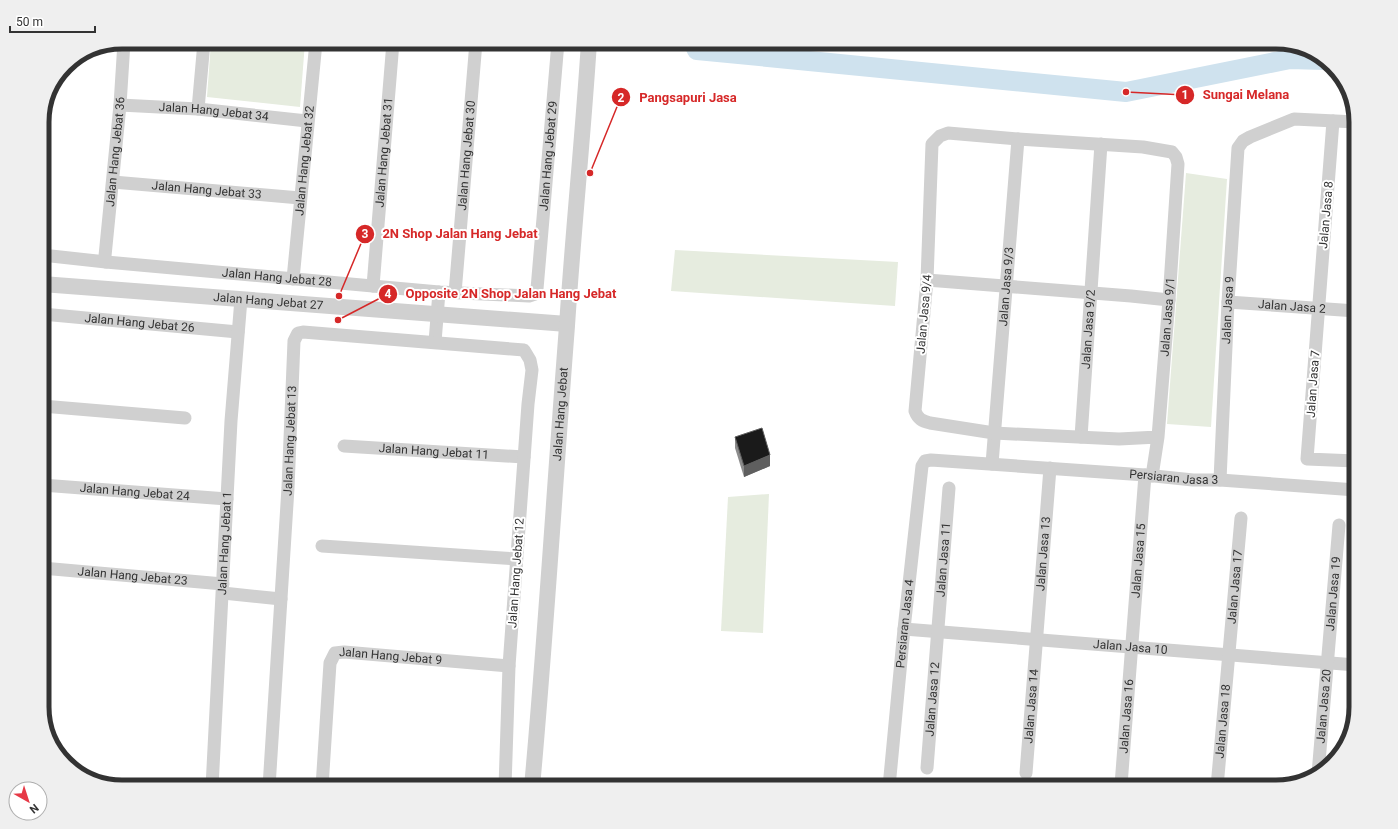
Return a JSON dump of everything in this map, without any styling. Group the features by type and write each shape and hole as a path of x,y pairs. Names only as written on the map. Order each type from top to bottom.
{"street":[{"name":"Jalan Hang Jebat 36","path":"106,262 105,256 120,105 124,49"},
{"path":"198,109 203,49"},
{"name":"Jalan Hang Jebat 32","path":"293,279 307,121 315,49"},
{"name":"Jalan Hang Jebat 31","path":"373,286 392,49"},
{"name":"Jalan Hang Jebat 30","path":"455,293 475,49"},
{"name":"Jalan Hang Jebat 29","path":"535,294 537,289 557,49"},
{"name":"Jalan Hang Jebat","path":"533,780 541,692 589,49"},
{"name":"Jalan Hang Jebat 34","path":"120,105 198,109 307,121"},
{"name":"Jalan Jasa 9","path":"1220,480 1228,302 1238,148 1243,141 1294,120 1333,121"},
{"path":"1333,121 1349,122"},
{"name":"Jalan Jasa 8","path":"1318,308 1333,121"},
{"name":"Jalan Jasa 9/4","path":"994,433 922,421 917,417 915,411 927,280 932,144 940,136 948,133 1018,139"},
{"path":"1018,139 1101,144"},
{"name":"Jalan Jasa 9/3","path":"994,433 1018,139"},
{"name":"Jalan Jasa 9/1","path":"1101,144 1143,147 1172,152 1176,157 1178,164 1158,437 1148,475"},
{"name":"Jalan Jasa 9/2","path":"1081,437 1101,144"},
{"name":"Jalan Hang Jebat 33","path":"113,182 300,198"},
{"name":"Jalan Hang Jebat 28","path":"49,256 439,292 529,296 535,294"},
{"path":"927,280 1169,300"},
{"name":"Jalan Hang Jebat 27","path":"49,285 567,324"},
{"path":"434,342 439,292"},
{"name":"Jalan Hang Jebat 1","path":"212,780 231,421 241,299"},
{"name":"Jalan Jasa 2","path":"1228,302 1349,310"},
{"name":"Jalan Jasa 7","path":"1318,308 1307,459 1349,461"},
{"name":"Jalan Hang Jebat 26","path":"49,315 238,332"},
{"name":"Jalan Hang Jebat 13","path":"269,780 281,598 294,341 298,333 303,332 524,350 530,360"},
{"name":"Jalan Hang Jebat 12","path":"505,780 509,666 516,558 532,370 530,360"},
{"path":"49,407 185,418"},
{"path":"992,464 994,433 1119,439 1158,437"},
{"name":"Jalan Hang Jebat 11","path":"344,446 524,457"},
{"name":"Persiaran Jasa 3","path":"925,461 931,460 992,464 1148,475 1193,480 1220,480 1349,489"},
{"name":"Persiaran Jasa 4","path":"890,780 904,629 922,466 925,461"},
{"name":"Jalan Jasa 13","path":"1037,639 1050,468"},
{"name":"Jalan Jasa 15","path":"1131,647 1148,475"},
{"name":"Jalan Hang Jebat 24","path":"49,486 228,499"},
{"name":"Jalan Jasa 11","path":"938,631 950,488"},
{"name":"Jalan Jasa 17","path":"1229,655 1241,518"},
{"name":"Jalan Jasa 19","path":"1327,662 1339,524"},
{"path":"322,546 516,558"},
{"name":"Jalan Hang Jebat 23","path":"49,569 223,588 281,598"},
{"name":"Jalan Jasa 10","path":"904,629 1349,664"},
{"name":"Jalan Jasa 12","path":"927,768 938,631"},
{"name":"Jalan Jasa 14","path":"1026,773 1037,639"},
{"name":"Jalan Jasa 16","path":"1121,780 1131,647"},
{"name":"Jalan Hang Jebat 9","path":"322,780 330,663 335,653 344,652 509,666"},
{"name":"Jalan Jasa 18","path":"1218,780 1229,655"},
{"name":"Jalan Jasa 20","path":"1319,766 1327,662"}],"shaded area":[{"path":"210,49 304,49 300,107 207,97"},
{"path":"1186,173 1227,179 1211,427 1167,424"},
{"path":"675,250 898,262 895,306 671,291"},
{"path":"769,494 763,633 721,631 728,497"}],"building":[{"path":"762,428 770,455 744,466 735,437"}],"waterway":[{"path":"696,49 1126,92 1290,59 1314,60"}],"place":[{"name":"Sungai Melana","path":"1126,92"},
{"name":"Pangsapuri Jasa","path":"590,173"},
{"name":"2N Shop Jalan Hang Jebat","path":"339,296"},
{"name":"Opposite 2N Shop Jalan Hang Jebat","path":"338,320"}]}
